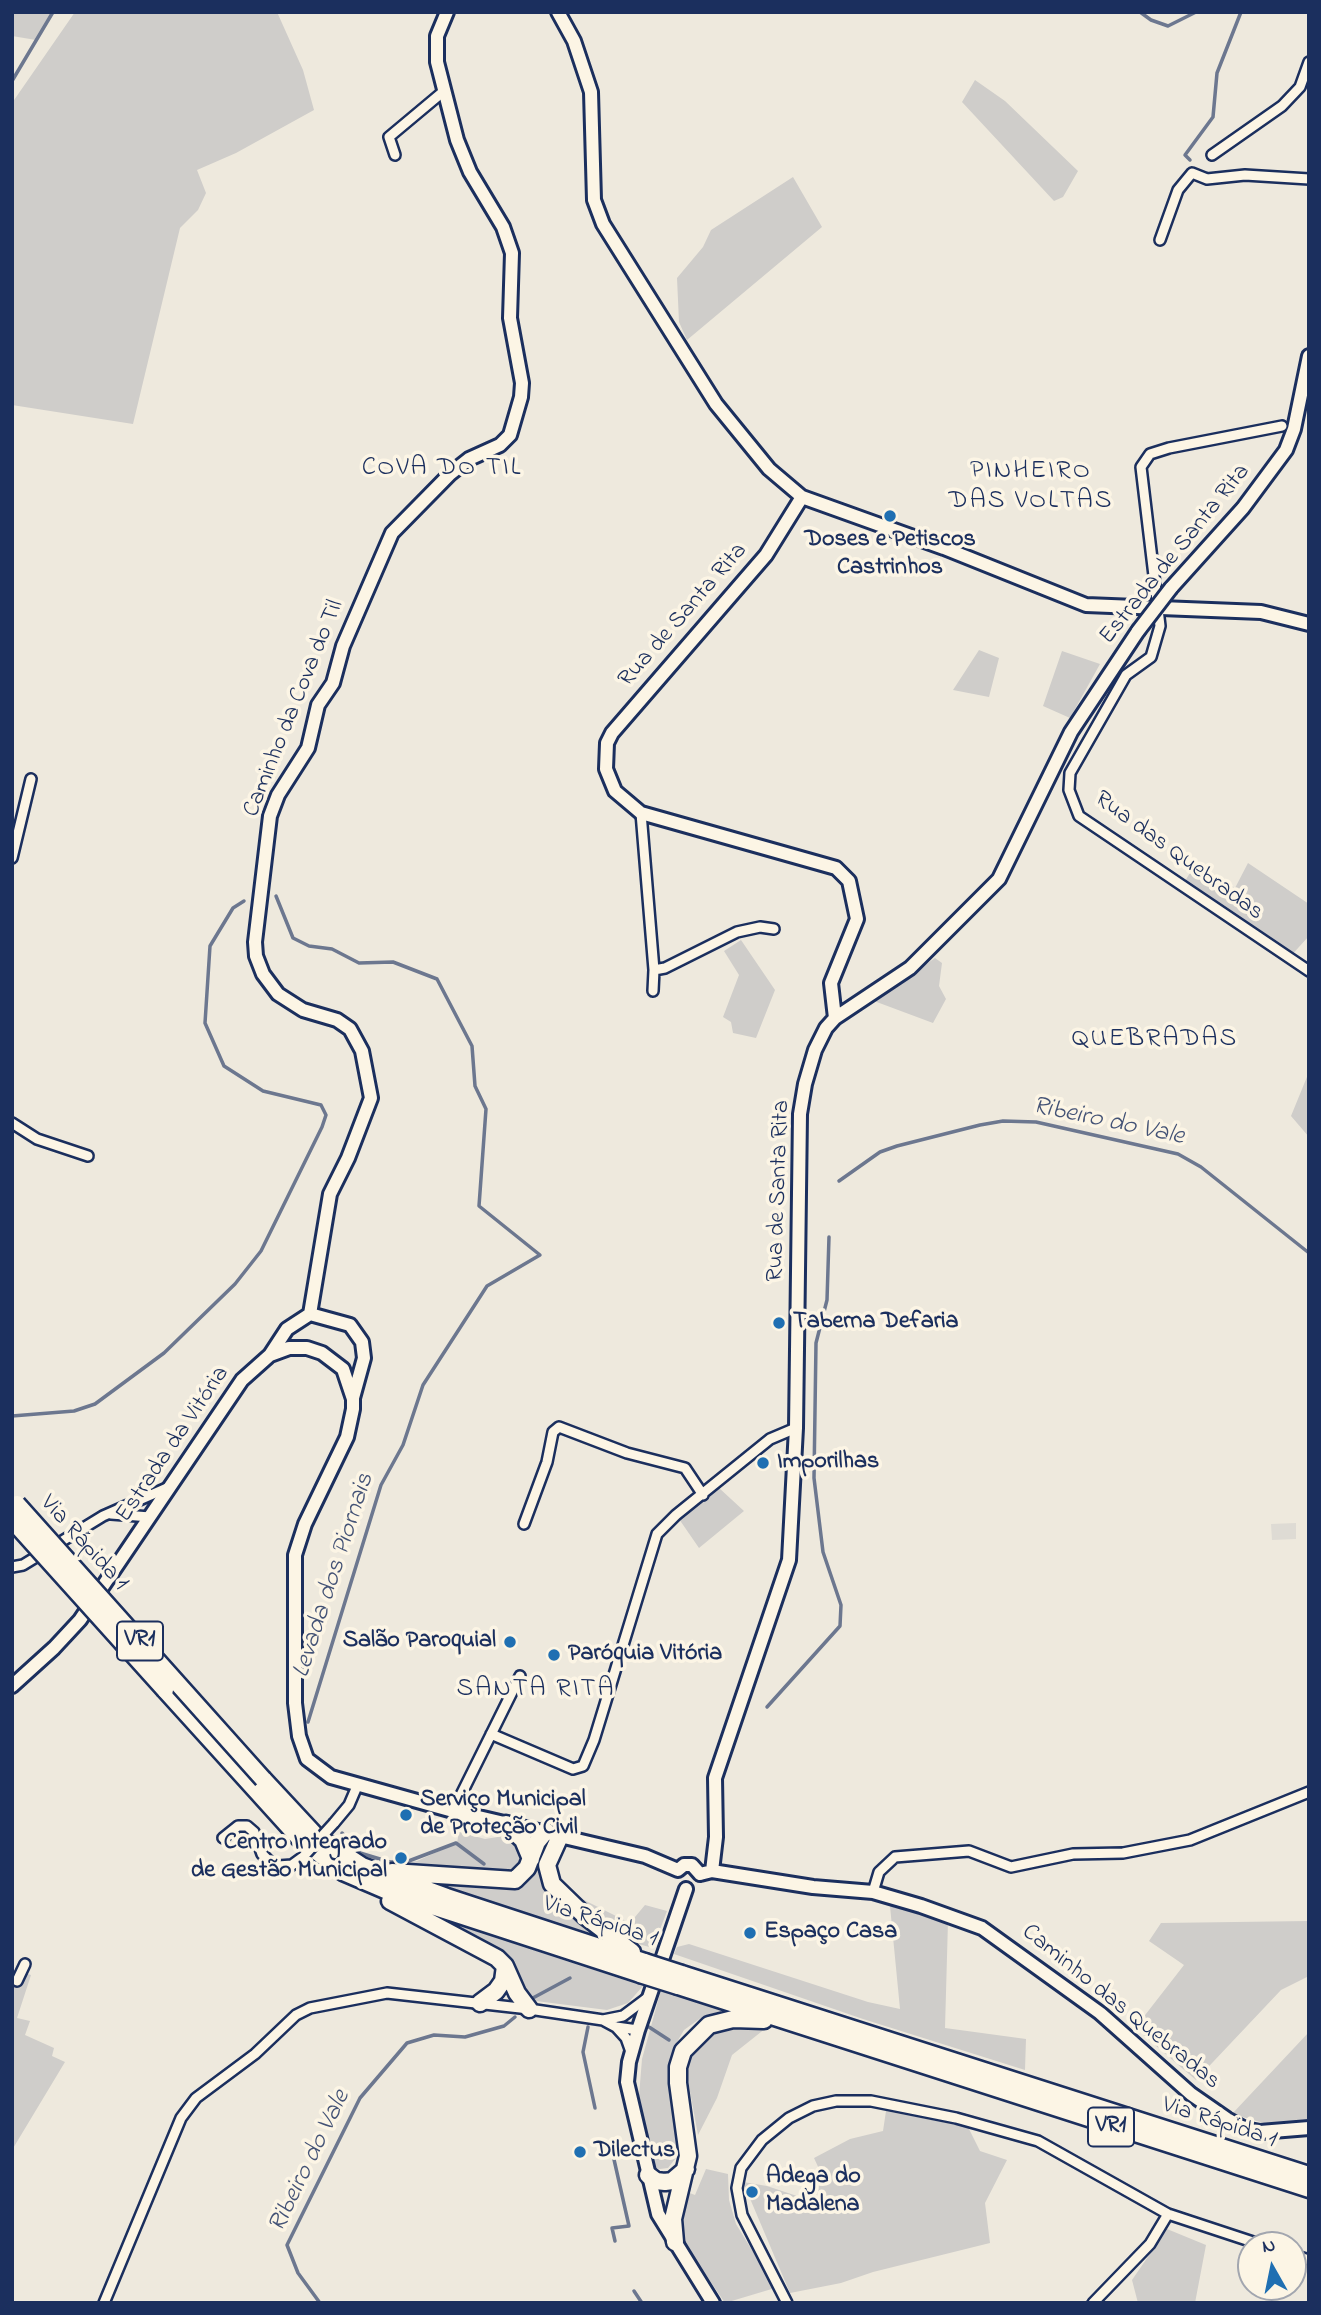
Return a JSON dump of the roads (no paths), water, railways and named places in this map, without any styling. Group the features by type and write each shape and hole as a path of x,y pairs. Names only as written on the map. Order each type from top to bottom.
{"highway":[{"name":"Via Rápida 1","path":"15,1501 258,1783"},
{"name":"Via Rápida 1","path":"12,1520 258,1783 359,1872 680,1980 1309,2175"},
{"path":"506,1824 523,1840 531,1859"},
{"path":"359,1872 383,1871 504,1882 519,1877 531,1859 537,1842 554,1833"},
{"path":"554,1833 547,1865 552,1884 643,1968"},
{"path":"359,1872 400,1906 497,1958 505,1966 517,1993 529,2010"},
{"path":"480,2003 496,1991 503,1981 505,1966"},
{"name":"Via Rápida 1","path":"680,1980 791,2023 1309,2189"},
{"path":"675,2242 673,2219 688,2156 678,2067 683,2051 709,2025 733,2019 791,2023"},
{"path":"648,2175 656,2181 672,2181 686,2169"}],"street":[{"name":"Caminho da Cova do Til","path":"310,1314 330,1194 348,1158 371,1093 362,1051 350,1029 337,1020 303,1010 278,994 263,974 256,956 255,942 270,816 278,795 308,747 318,705 333,683 343,646 392,533 450,474 469,459 500,445 510,435 521,397 522,383 510,318 512,253 503,227 470,172 457,140 438,62 437,36 447,12"},
{"path":"558,12 574,41 590,93 594,200 603,224 716,404 769,469 802,498 944,548 1086,605 1261,612 1309,624"},
{"path":"1212,155 1282,106 1300,87 1309,62"},
{"path":"395,155 389,137 444,91"},
{"path":"1189,161 1192,173"},
{"path":"1192,173 1208,179 1245,175 1309,179"},
{"path":"1160,240 1178,191 1192,173"},
{"name":"Estrada de Santa Rita","path":"835,1018 910,968 999,879 1071,732 1138,631 1171,588 1251,499 1286,450 1294,429 1309,356"},
{"name":"Rua das Quebradas","path":"1282,426 1169,448 1150,454 1141,467 1160,626 1151,657 1126,675 1070,773 1069,790 1079,816 1309,971"},
{"name":"Rua de Santa Rita","path":"706,1872 716,1837 715,1778 789,1560 796,1428 800,1114 804,1084 815,1051 826,1028 835,1018 830,994 831,983 857,919 849,881 836,868 641,813 615,791 608,779 606,758 612,733 766,555 802,498"},
{"path":"12,858 31,779"},
{"path":"641,813 654,970 653,991"},
{"path":"654,970 665,968 737,932 760,927 774,929"},
{"path":"12,1124 37,1139 88,1156"},
{"path":"270,1355 287,1329 310,1314 350,1325 362,1342 364,1358 353,1399 347,1437 305,1524 295,1555 293,1665 299,1736 307,1759 331,1777 453,1811 661,1860 678,1870"},
{"path":"297,1322 303,1348 333,1360 347,1378 353,1399"},
{"name":"Estrada da Vitória","path":"12,1686 80,1620 243,1380 270,1355 303,1348"},
{"path":"524,1524 547,1462 554,1432 559,1427 627,1453 685,1468 703,1494"},
{"path":"491,1734 573,1769 583,1766 594,1740 657,1534 676,1515 770,1439 796,1428"},
{"path":"12,1567 23,1565 103,1516 171,1486"},
{"path":"103,1516 128,1513 150,1517"},
{"path":"128,1513 134,1541"},
{"path":"453,1811 520,1676"},
{"path":"223,1838 238,1826 247,1826 254,1832 262,1854 271,1863 278,1866 292,1865 303,1857 349,1805 358,1784"},
{"path":"873,1892 879,1872 895,1857 969,1851 1011,1867 1073,1854 1124,1853 1190,1840 1309,1792"},
{"path":"684,1865 692,1865 706,1872 697,1885 685,1889 676,1881 678,1870 684,1865"},
{"name":"Caminho das Quebradas","path":"706,1872 873,1892 921,1906 997,1937 1100,2013 1191,2094 1245,2129 1284,2133 1309,2128"},
{"path":"685,1889 632,2053 628,2082 629,2099 658,2214 713,2303"},
{"path":"17,1981 25,1964"},
{"path":"104,2303 181,2118 196,2098 255,2054 296,2015 328,2004 387,1993 480,2003 603,2020 617,2026 639,2027"},
{"path":"603,2020 623,2015 650,1994"},
{"path":"623,2015 639,2027"},
{"path":"617,2026 632,2053"},
{"path":"787,2303 743,2215 738,2202 738,2178 744,2160 762,2140 789,2118 813,2106 835,2101 871,2101 956,2118 1038,2141 1168,2214 1237,2237"},
{"path":"1093,2303 1150,2244 1168,2214"}],"waterway":[{"name":"Levada dos Piornais","path":"12,81 53,12"},
{"path":"1140,12 1151,20 1168,26 1196,12"},
{"path":"1190,160 1185,155 1213,117 1217,73 1241,12"},
{"name":"Levada dos Piornais","path":"276,896 293,938 309,946 332,949 359,963 393,962 437,979 472,1046 475,1086 486,1109 479,1206 540,1255 487,1286 423,1385 403,1445 381,1485 308,1722"},
{"name":"Levada dos Piornais","path":"12,1416 74,1411 95,1404 164,1353 235,1284 261,1251 322,1127 326,1115 321,1105 263,1091 224,1066 205,1023 210,946 233,908 244,901"},
{"name":"Ribeiro do Vale","path":"839,1181 880,1152 897,1146 1003,1121 1036,1122 1178,1154 1201,1167 1309,1253"},
{"name":"Ribeiro do Vale","path":"767,1707 840,1626 841,1605 823,1552 814,1478 816,1343 827,1300 829,1237"},
{"name":"Levada dos Piornais","path":"342,1833 360,1853 390,1862 406,1862 456,1843 484,1864"},
{"path":"531,1999 570,1978"},
{"name":"Ribeiro do Vale","path":"320,2303 298,2273 287,2245 360,2098 407,2043 434,2035 465,2037 504,2026 515,2017"},
{"name":"Levada dos Piornais","path":"588,2027 583,2052 595,2108"},
{"path":"649,2027 669,2040"},
{"name":"Levada dos Piornais","path":"613,2155 629,2226 612,2228 615,2241"},
{"name":"Levada dos Piornais","path":"634,2291 642,2303"}],"place":[{"name":"Doses e Petiscos Castrinhos","path":"890,516"},
{"name":"Taberna Defaria","path":"779,1323"},
{"name":"Imporilhas","path":"763,1463"},
{"name":"Salão Paroquial","path":"510,1642"},
{"name":"Paróquia Vitória","path":"554,1655"},
{"name":"Serviço Municipal de Proteção Civil","path":"406,1815"},
{"name":"Centro Integrado de Gestão Municipal","path":"401,1858"},
{"name":"Espaço Casa","path":"750,1933"},
{"name":"Dilectus","path":"580,2152"},
{"name":"Adega do Madalena","path":"752,2192"}],"district":[{"name":"COVA DO TIL","path":"442,470"},
{"name":"PINHEIRO DAS VOLTAS","path":"1031,488"},
{"name":"QUEBRADAS","path":"1155,1041"},
{"name":"SANTA RITA","path":"536,1691"}]}
